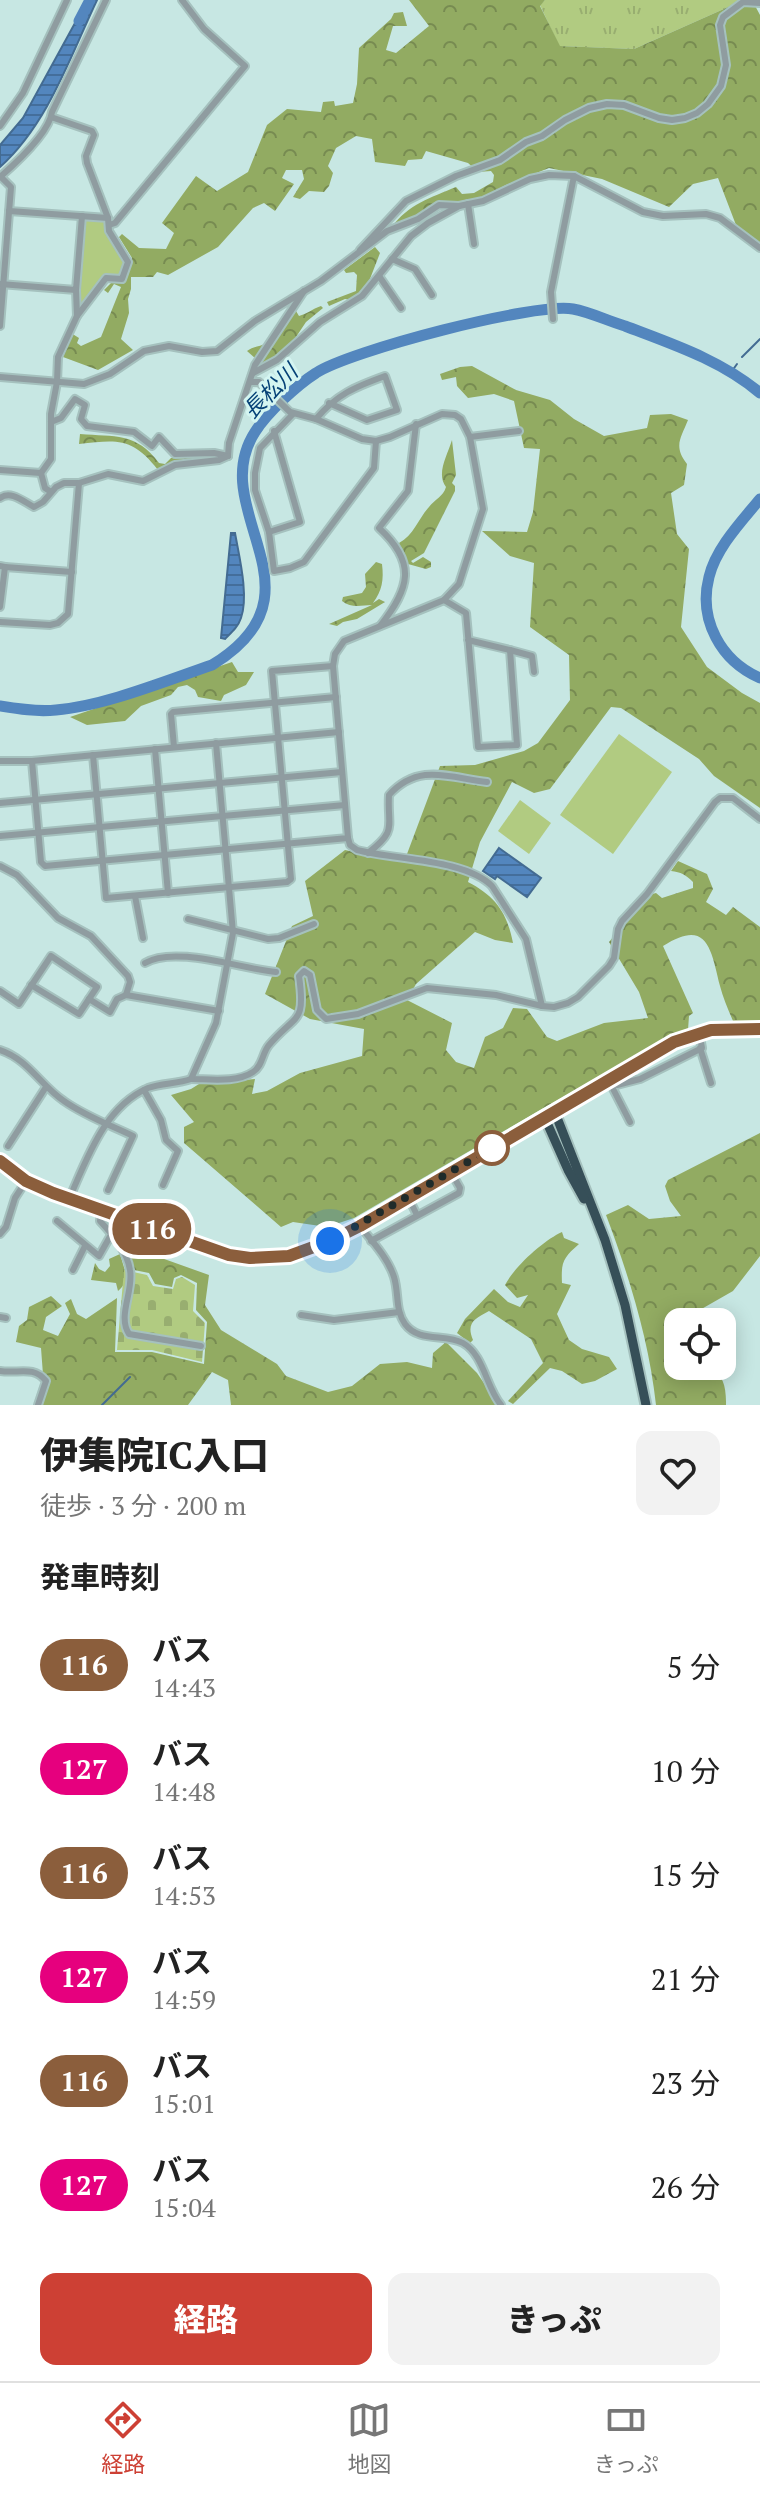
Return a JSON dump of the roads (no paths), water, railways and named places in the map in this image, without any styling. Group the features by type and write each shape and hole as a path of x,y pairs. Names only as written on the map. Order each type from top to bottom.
{"highway":[{"path":"554,1110 598,1223 625,1305 645,1404"},
{"path":"544,1116 568,1170 598,1223"}],"main road":[{"path":"0,1161 26,1181 209,1250 250,1258 289,1256 360,1226 660,1049 699,1032 721,1028 760,1029"}],"street":[{"path":"0,126 23,93 67,0"},
{"path":"0,326 11,187 0,177 34,142 51,117 106,0"},
{"path":"9,211 82,216 115,223 245,66 204,29 182,0"},
{"path":"0,377 84,384 110,374 144,351 169,346 202,352 217,351 255,321 321,281 360,250 406,201 456,176 500,160 526,142 589,108 607,104 624,105 672,120 697,113 721,86 726,65 720,25 723,17 743,2 760,3"},
{"path":"41,473 51,459 51,422 60,349 88,298 106,278 122,279 128,262 109,231 87,163 86,156 94,138 92,131 51,117"},
{"path":"253,373 277,360 320,322 362,296 419,230 438,216 459,206 483,201 530,179 549,175 574,176 643,212 663,216 706,214 720,218 760,248"},
{"path":"553,317 551,294 574,176"},
{"path":"468,204 474,244"},
{"path":"360,250 373,244 387,231 418,219 439,205 459,206"},
{"path":"77,316 82,216"},
{"path":"392,259 415,269 432,295"},
{"path":"379,276 401,308"},
{"path":"2,284 76,290"},
{"path":"228,456 229,443 255,365 306,289"},
{"path":"316,419 329,403 352,388 385,376 397,410 367,420 329,403"},
{"path":"251,382 259,382 292,413 316,419 362,439 376,441 442,414 461,419 470,437 483,509 459,584 444,600 344,641 335,654 333,666 348,838 350,845 357,850 467,869 486,879 526,939 542,1006"},
{"path":"51,422 61,418 75,399 85,405 81,419 87,426 134,432 152,446 159,437 175,454 214,453 228,456"},
{"path":"292,413 260,448 255,473 255,490 269,532 274,571 304,562 374,468 376,441"},
{"path":"380,626 398,604 406,566 397,544 379,528 408,491 416,424"},
{"path":"269,532 300,522 274,431"},
{"path":"470,437 519,431"},
{"path":"0,498 10,495 34,507 64,483 79,483 108,474 143,481 175,465 219,460 228,456"},
{"path":"0,470 41,473"},
{"path":"41,473 45,488 51,492"},
{"path":"0,622 50,625 64,619 69,609 79,483"},
{"path":"0,607 2,566 72,572"},
{"path":"444,600 466,613 478,747 517,745 510,650"},
{"path":"468,640 532,656 534,672"},
{"path":"93,755 106,898 287,882 291,879 272,671 333,666"},
{"path":"174,747 173,712 336,697"},
{"path":"0,761 32,761 339,732"},
{"path":"191,1079 219,1011 233,930 216,743"},
{"path":"155,749 168,893"},
{"path":"32,761 41,862 45,866 348,838"},
{"path":"0,803 342,772"},
{"path":"368,853 385,840 389,831 389,795 405,783 437,774 487,782"},
{"path":"69,1199 105,1123 132,1097 160,1084 191,1079 226,1079 254,1072 269,1045 298,1018 302,997 299,976 304,971 310,975 317,1010 326,1019 358,1014 427,988 496,995 542,1006 568,1003 609,966 614,958 622,921 647,894 715,802 720,798 733,798 760,819"},
{"path":"0,836 345,805"},
{"path":"0,866 17,875 58,918 91,936 128,976 130,982 126,995"},
{"path":"135,896 143,938"},
{"path":"188,919 268,939 279,938 314,924"},
{"path":"145,963 154,958 178,955 276,972"},
{"path":"0,991 19,1004 31,985 51,956 97,987 79,1014 31,985"},
{"path":"89,999 110,1012 117,999 126,995 219,1011"},
{"path":"699,1032 700,1048 711,1083"},
{"path":"610,1078 617,1085 640,1079 700,1048"},
{"path":"0,1050 23,1063 65,1102 133,1136 108,1190"},
{"path":"610,1078 630,1122"},
{"path":"8,1146 46,1087"},
{"path":"144,1090 161,1120 166,1140 178,1151 163,1185"},
{"path":"371,1241 459,1193 460,1188 451,1172"},
{"path":"0,1234 26,1181"},
{"path":"408,1197 417,1215"},
{"path":"101,1211 100,1221 112,1233 130,1269 124,1322 129,1334 201,1346"},
{"path":"57,1221 99,1256 112,1233"},
{"path":"360,1226 393,1274 399,1312 409,1329 463,1343 479,1361 490,1390 501,1405"},
{"path":"73,1270 85,1246"},
{"path":"301,1315 334,1320 399,1312"},
{"path":"0,1371 27,1370 40,1374 46,1381 38,1405"}],"water":[{"path":"91,0 97,0 45,110 17,150 0,167 0,145 23,118"},
{"path":"231,533 235,533 244,598 240,621 225,639 221,638"},
{"path":"499,848 541,878 527,897 497,876 495,879 483,871"}],"waterway":[{"path":"79,21 90,0"},
{"name":"長松川","path":"0,706 49,711 114,698 212,665 246,637 262,609 265,580 244,491 243,462 255,432 275,408 308,378 335,364 402,341 484,320 552,309 573,309 696,354 729,371 760,393"},
{"path":"742,357 760,339"},
{"path":"732,371 737,364"},
{"name":"長松川","path":"760,499 717,556 706,593 710,623 724,650 746,671 760,678"},
{"path":"102,1405 130,1377"}]}
